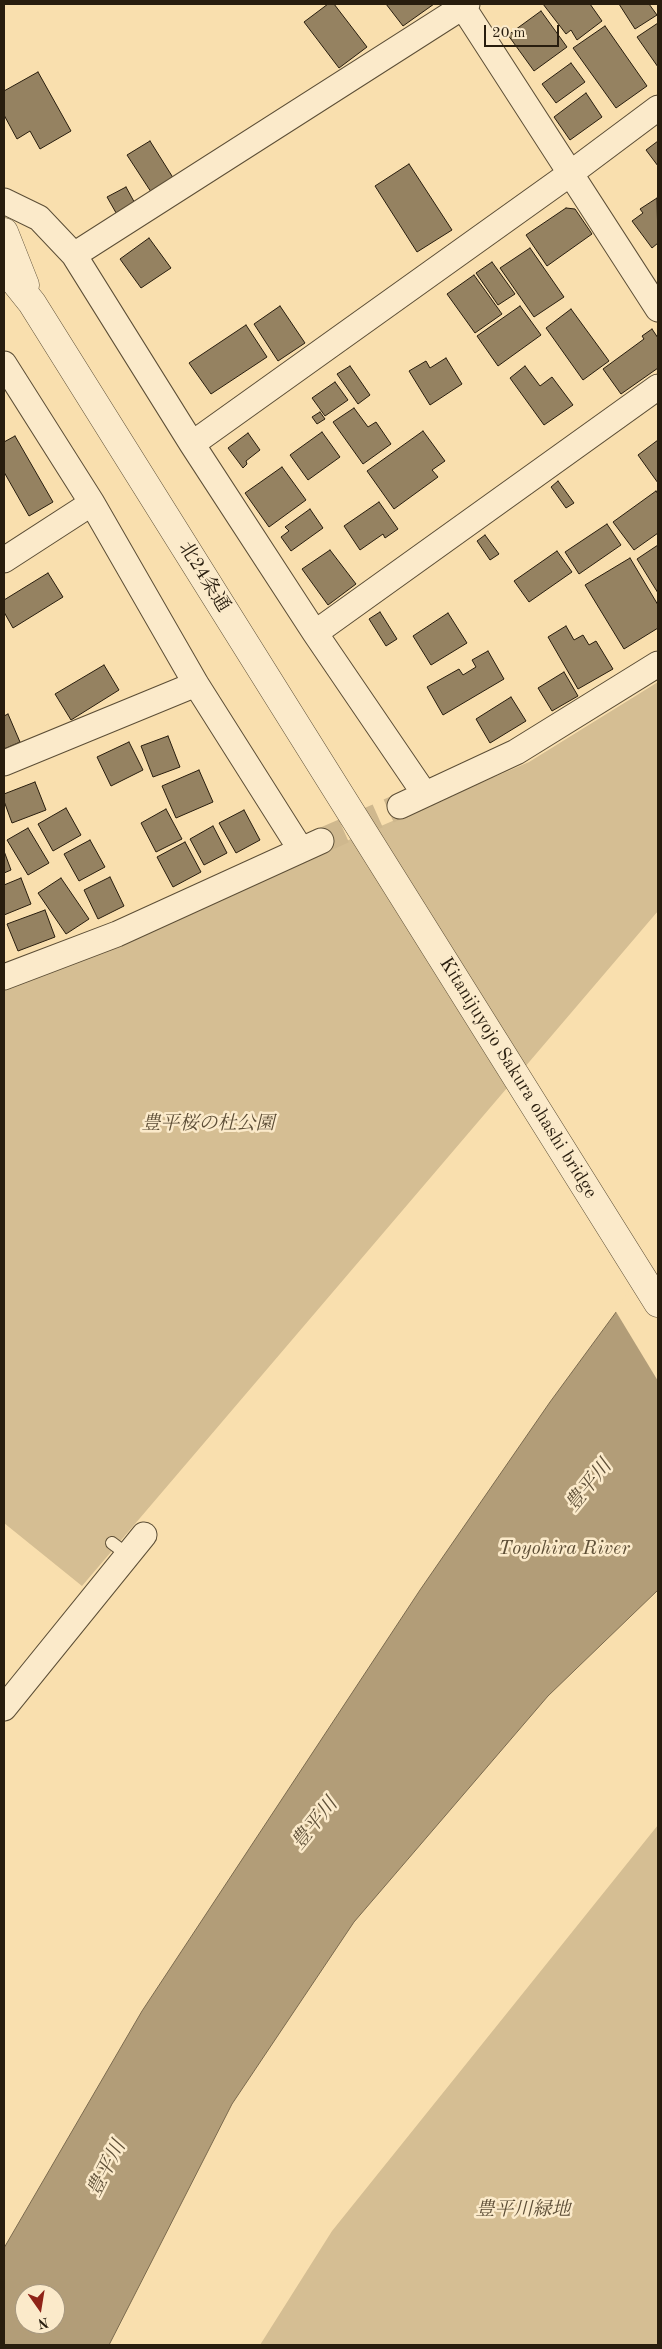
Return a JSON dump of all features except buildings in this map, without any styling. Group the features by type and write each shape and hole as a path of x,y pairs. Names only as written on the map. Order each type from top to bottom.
{"street":[{"path":"74,255 464,5 658,309"},
{"path":"192,444 571,173 658,108"},
{"path":"4,201 39,218 74,255 192,444 315,633 424,793"},
{"path":"4,232 32,303"},
{"path":"4,268 32,303"},
{"name":"北24条通","path":"32,303 377,852"},
{"path":"4,364 92,503 196,684 311,846 117,934 4,977"},
{"path":"315,633 658,387"},
{"path":"7,552 92,503"},
{"path":"400,806 424,793 516,752 658,664"},
{"path":"4,764 196,684"},
{"name":"Kitanijuyojo Sakura ohashi bridge","path":"377,852 658,1303"},
{"path":"4,1708 120,1549 144,1535"}],"green space":[{"name":"豊平桜の杜公園","path":"658,682 658,911 82,1586 4,1523 4,989 529,762"},
{"name":"豊平川緑地","path":"658,1825 658,2345 260,2345 332,2231"}],"water":[{"name":"Toyohira River","path":"658,1255 658,1590 548,1696 354,1922 232,2104 109,2345 4,2345 4,2248 142,2011 420,1590 550,1402"}],"pier":[{"path":"658,1253 658,1381 615,1310"}],"tunnel":[{"path":"321,841 400,806"}],"water label":[{"name":"豊平川","path":"589,1486"},
{"name":"豊平川","path":"315,1824"},
{"name":"豊平川","path":"107,2169"}]}
